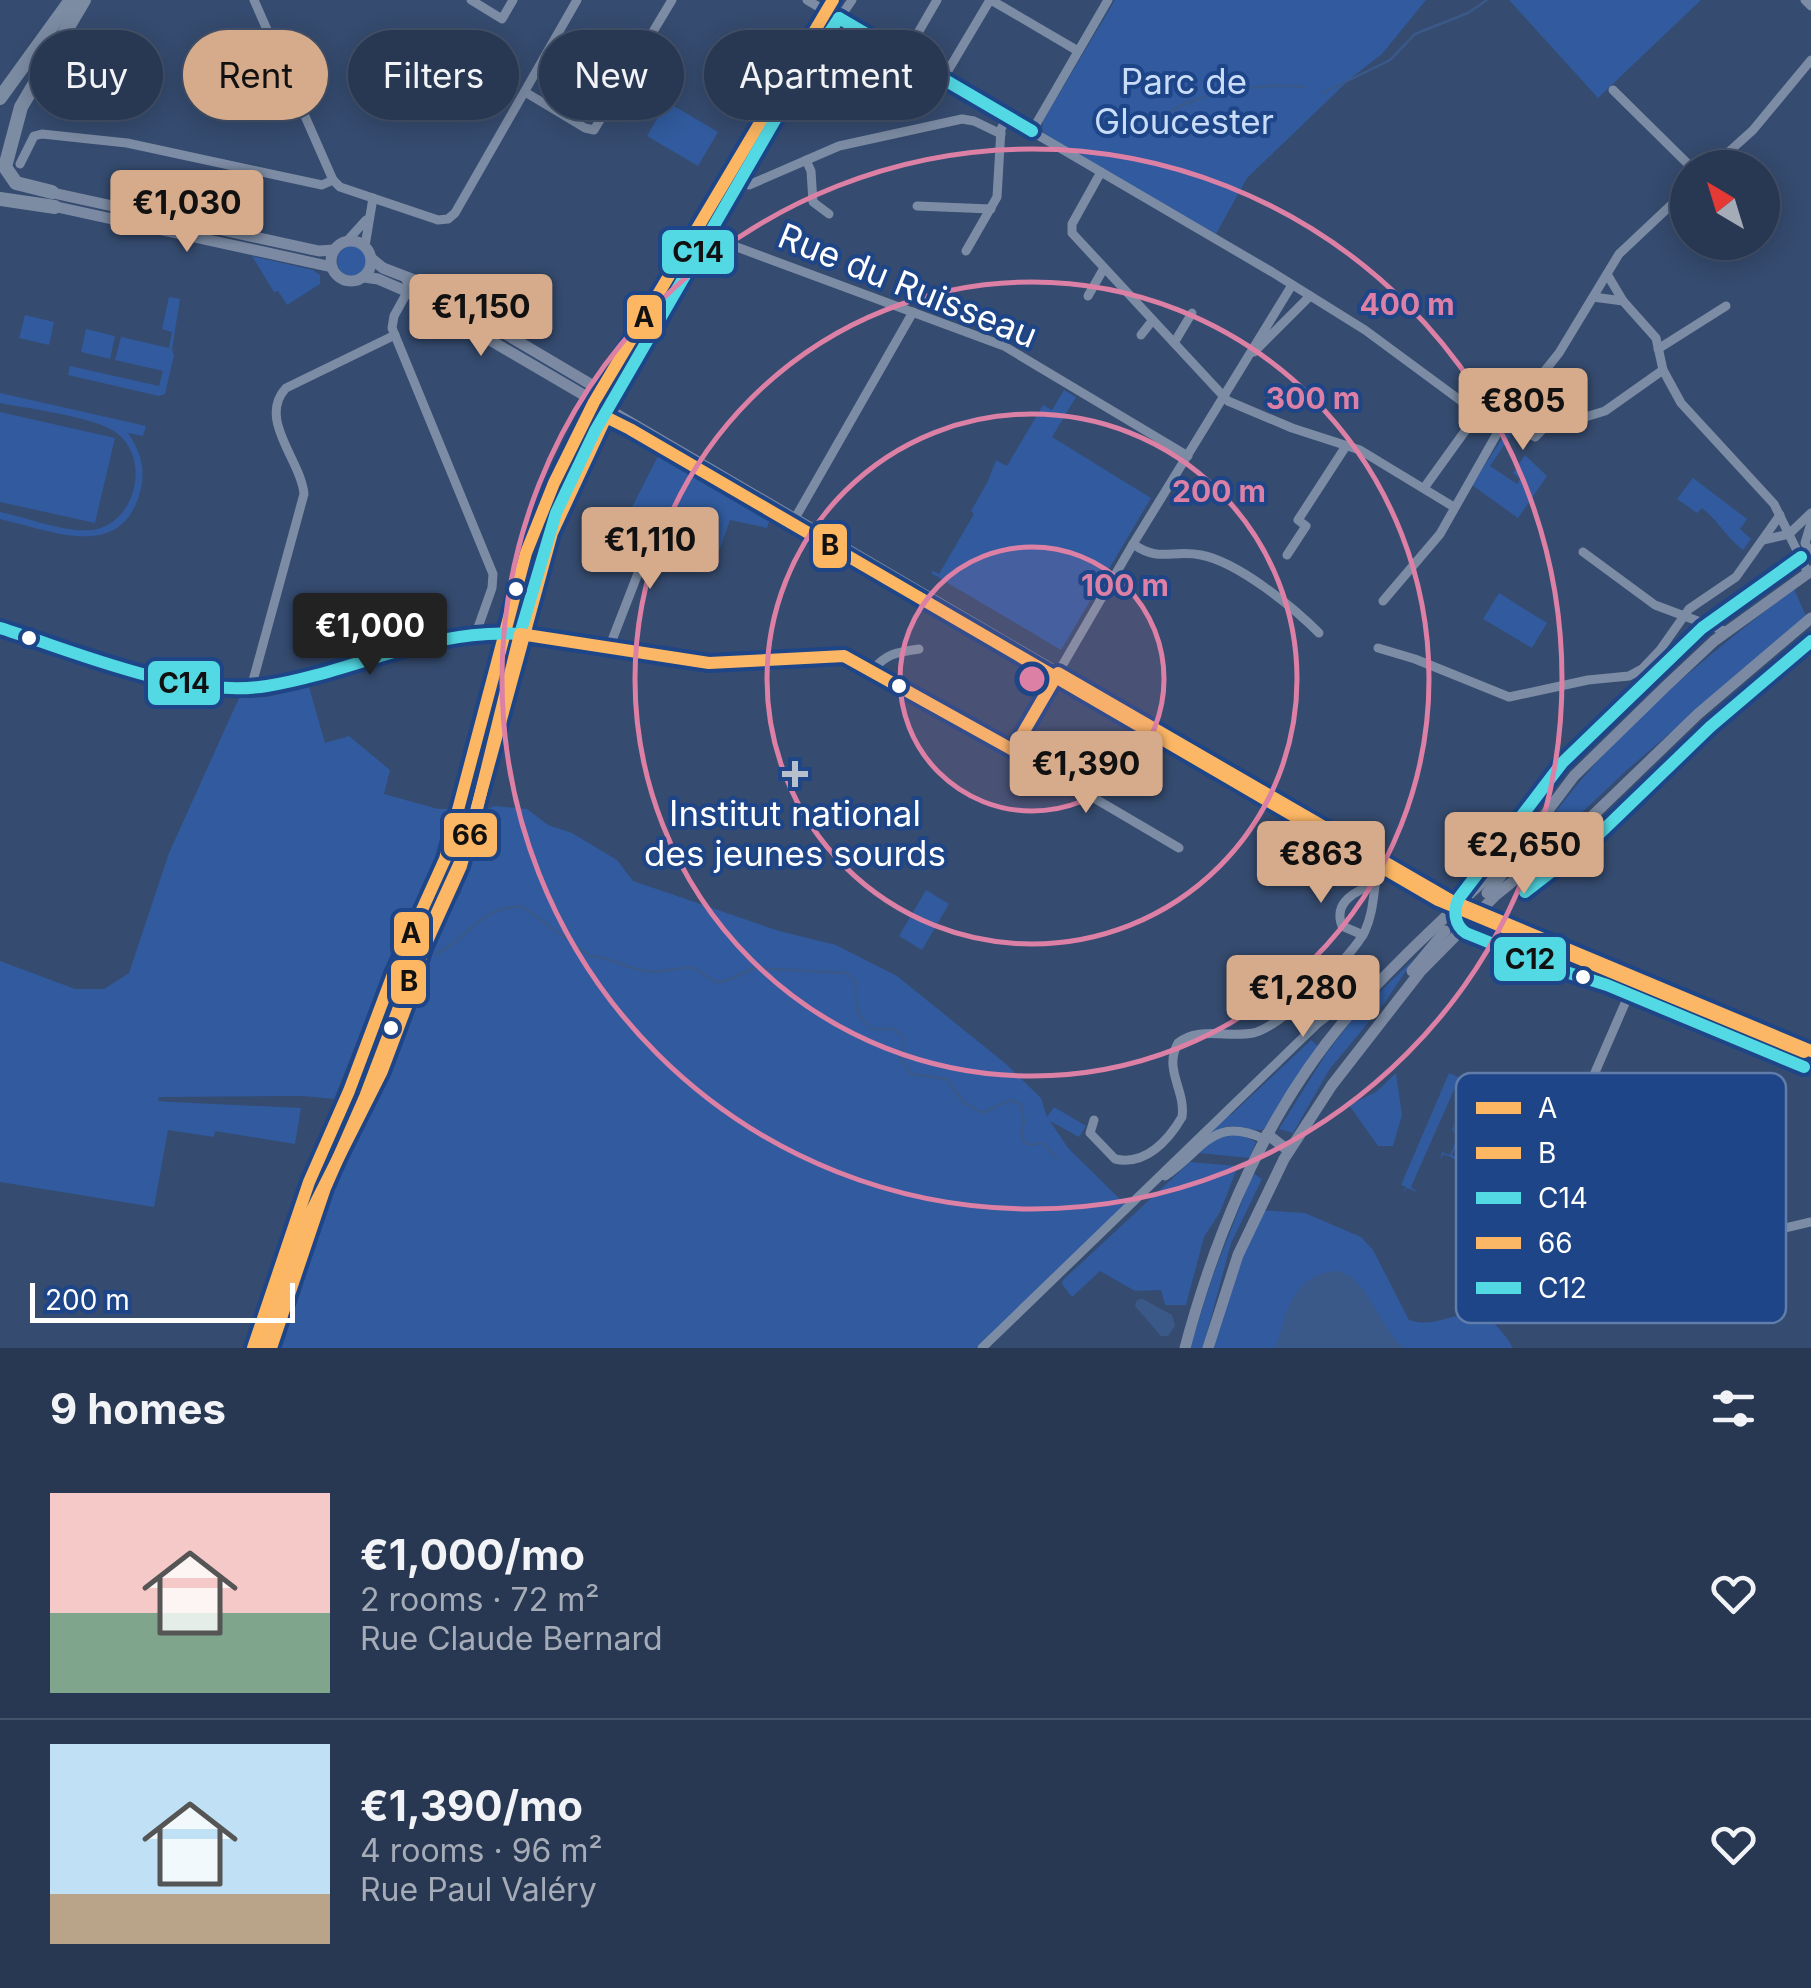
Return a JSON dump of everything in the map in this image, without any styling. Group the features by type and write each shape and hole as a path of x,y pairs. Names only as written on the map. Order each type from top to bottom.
{"highway":[{"path":"0,98 70,0"},
{"path":"54,200 16,183 6,174 21,107 84,0"},
{"path":"0,196 54,200"}],"main road":[{"path":"54,200 319,251 334,250 348,241 364,246 384,268 404,276 606,409 1468,911"},
{"path":"54,200 332,267"},
{"path":"334,250 332,267 346,281 378,278 485,330"},
{"path":"364,278 372,259"},
{"path":"1208,1348 1238,1255 1286,1155 1339,1076 1574,776 1727,632 1810,574"},
{"path":"1185,1348 1212,1262 1264,1139 1335,1032 1408,956 1584,824 1698,714 1811,618"},
{"path":"1264,1139 1286,1155"}],"street":[{"path":"254,0 333,180 340,187 438,220 455,213 577,0"},
{"path":"471,0 502,19 513,0"},
{"path":"525,92 594,130 672,0"},
{"path":"807,0 859,30"},
{"path":"265,1348 309,1216 382,1071 410,999 429,930 468,845 520,634 556,513 606,409 801,75 852,0"},
{"path":"920,30 938,0"},
{"path":"948,72 991,0 1078,52"},
{"path":"1032,132 1108,0"},
{"path":"1805,0 1811,6"},
{"path":"1731,150 1811,60"},
{"path":"948,83 1365,330 1480,414 1522,428 1535,438 1544,428 1559,423"},
{"path":"1613,90 1674,150"},
{"path":"966,251 999,192 1000,134 1007,117"},
{"path":"739,182 749,184 867,139 962,119 974,120 1000,134"},
{"path":"6,174 34,136 42,134 127,142 322,185 333,180"},
{"path":"806,160 811,171 813,202 829,214"},
{"path":"1101,172 1071,227 1074,236 1224,398 1292,428 1360,450 1454,507"},
{"path":"364,246 373,198"},
{"path":"1384,601 1440,534 1500,420 1559,353 1632,240 1670,205"},
{"path":"916,206 991,209"},
{"path":"348,241 368,218"},
{"name":"Rue du Ruisseau","path":"707,236 1004,346 1188,456"},
{"path":"1088,296 1104,268"},
{"path":"1607,274 1623,301 1648,326 1663,370 1681,402 1758,483 1810,574"},
{"path":"404,276 410,287 394,316 395,335 493,574 476,633"},
{"path":"1013,750 1133,544 1292,285"},
{"path":"1248,357 1310,296"},
{"path":"1593,297 1623,301"},
{"path":"1639,384 1658,352 1726,306"},
{"path":"794,520 913,312"},
{"path":"1174,344 1192,313"},
{"path":"1140,335 1152,321"},
{"path":"251,688 304,494 274,410 278,397 286,388 395,335"},
{"path":"1572,421 1605,411 1663,370"},
{"path":"1424,488 1480,414"},
{"path":"1286,555 1306,526 1298,520 1346,446"},
{"path":"1763,540 1790,534 1811,513"},
{"path":"1378,648 1510,696 1629,676 1660,650 1682,616 1736,576 1780,516"},
{"path":"1811,524 1805,542 1811,554"},
{"path":"610,648 656,527"},
{"path":"1133,544 1154,556 1200,554 1214,559 1278,597 1319,632"},
{"path":"1583,552 1637,594 1727,632"},
{"path":"0,628 186,686 251,688 308,677 422,641 476,633 520,634 709,664 844,656 1179,848"},
{"path":"873,670 894,652 919,650"},
{"path":"1094,1120 1090,1132 1104,1151 1116,1159 1136,1160 1153,1151 1182,1117 1182,1098 1171,1066 1178,1044 1195,1034 1249,1034 1274,1025 1352,952 1363,936 1376,894 1375,885 1386,865"},
{"path":"1363,936 1342,926 1341,906 1348,897 1375,885"},
{"path":"1468,911 1811,1051"},
{"path":"982,1348 1317,1024 1408,956"},
{"path":"1595,1073 1636,978"},
{"path":"1143,1191 1224,1130 1236,1128 1264,1139"},
{"path":"1786,1228 1811,1222"}],"green space":[{"name":"Parc de Gloucester","path":"1115,0 1426,0 1382,54 1351,78 1247,178 1216,234 1045,135 1042,129 1043,121"},
{"path":"1509,0 1701,0 1598,98"},
{"path":"684,112 718,132 698,166 647,136 656,120 684,120"},
{"path":"352,246 362,251 367,261 362,271 352,276 342,271 337,261 342,251"},
{"path":"252,256 313,270 320,275 320,284 287,305 278,291 274,292"},
{"path":"169,297 180,299 165,394 159,396 68,375 70,366 159,386 163,371 115,360 121,337 169,348 172,332 162,329"},
{"path":"25,315 54,322 49,345 19,338"},
{"path":"86,329 115,336 110,359 81,352"},
{"path":"1064,390 1076,397 1052,437 1151,498 1061,650 931,573 939,574 974,514 971,511 996,460 1007,466 1043,405 1052,410"},
{"path":"0,393 146,426 143,436 128,433 141,461 142,484 131,514 117,528 101,535 82,536 0,519 0,512 70,529 91,530 107,525 129,503 136,471 125,441 112,430 74,417 0,403"},
{"path":"0,412 115,438 95,523 0,502"},
{"path":"1508,429 1513,432 1490,466 1517,484 1520,479 1513,473 1525,455 1547,476 1518,518 1472,485"},
{"path":"660,452 771,516 767,528 730,520 719,551 627,517"},
{"path":"1693,478 1747,519 1740,529 1751,539 1743,550 1702,508 1697,513 1677,499"},
{"path":"1794,589 1806,616 1576,818 1532,850 1508,877 1565,799 1624,733 1724,644"},
{"path":"1499,593 1547,623 1532,648 1483,619"},
{"path":"309,687 325,743 349,736 390,770 384,794 438,809 457,809 396,944 334,1099 159,1097 158,1101 301,1108 295,1144 215,1131 214,1137 168,1130 154,1207 0,1182 0,961 75,989 104,989 129,973 169,853 239,698 267,697"},
{"path":"464,806 470,809 456,859 424,925"},
{"path":"494,806 527,809 548,825 572,833 617,860 633,881 779,931 836,945 897,976 1006,1064 1041,1098 1047,1117 1054,1107 1086,1126 1079,1137 1050,1121 1068,1148 1127,1206 982,1348 265,1348 293,1258 370,1096 414,979 428,971 434,935 461,892 485,810"},
{"path":"926,890 949,904 922,950 899,936"},
{"path":"1414,959 1385,1002 1329,1070 1293,1133 1279,1129 1326,1054 1357,1014"},
{"path":"1311,1040 1318,1046 1265,1129 1226,1127 1195,1149 1220,1120 1232,1114"},
{"path":"1396,1073 1402,1115 1393,1146 1378,1146 1349,1105 1376,1092"},
{"path":"1449,1073 1456,1076 1456,1086 1411,1187 1419,1193 1407,1188 1403,1193 1406,1187 1401,1185"},
{"path":"1237,1133 1256,1142 1249,1158 1199,1153 1215,1139"},
{"path":"1190,1162 1238,1166 1220,1212 1204,1237 1186,1305 1165,1305 1161,1290 1135,1291 1100,1271 1072,1297 1063,1280"},
{"path":"1253,1173 1262,1179 1231,1243 1203,1348 1190,1348 1212,1278"},
{"path":"1257,1210 1305,1213 1361,1237 1373,1250 1409,1320 1423,1323 1456,1316 1456,1323 1492,1323 1513,1348 1208,1348"}],"shaded area":[{"path":"1334,1271 1355,1280 1404,1348 1276,1348 1300,1288 1320,1274"},
{"path":"1143,1299 1172,1315 1175,1326 1168,1336 1161,1336 1135,1306 1137,1300"}],"waterway":[{"path":"1323,93 1390,60 1415,34 1468,13 1487,0"},
{"path":"1107,126 1148,120 1189,102 1232,90 1305,87"},
{"path":"434,955 496,911 523,907 590,956 638,970 695,968 715,982 754,968 847,973 856,982 857,1009 866,1024 872,1029 894,1029 905,1038 900,1057 911,1074 947,1079 963,1102 982,1113 1010,1100 1021,1104 1024,1142 1043,1143 1057,1158"}],"transit line":[{"name":"A","path":"253,1348 309,1182 349,1091 393,974 445,859 526,553 554,483 594,402 833,0"},
{"name":"C14","path":"839,18 1032,131"},
{"name":"C14","path":"520,634 556,513 595,431 801,75 839,18"},
{"name":"B","path":"271,1348 325,1188 409,981 461,866 552,533 606,417 1438,900 1804,1052"},
{"name":"C12","path":"1801,557 1702,628 1562,763 1459,898 1455,912 1466,933 1607,985 1804,1067"},
{"name":"C14","path":"0,628 167,680 235,688 299,680 454,638 520,634"},
{"name":"66","path":"265,1348 309,1216 382,1071 429,930 468,845 520,634 709,663 844,656 1013,750 1058,673 1450,900 1811,1051"},
{"name":"C12","path":"1525,892 1596,837 1710,727 1811,641"}],"place":[{"name":"Institut national des jeunes sourds","path":"795,774"}]}
